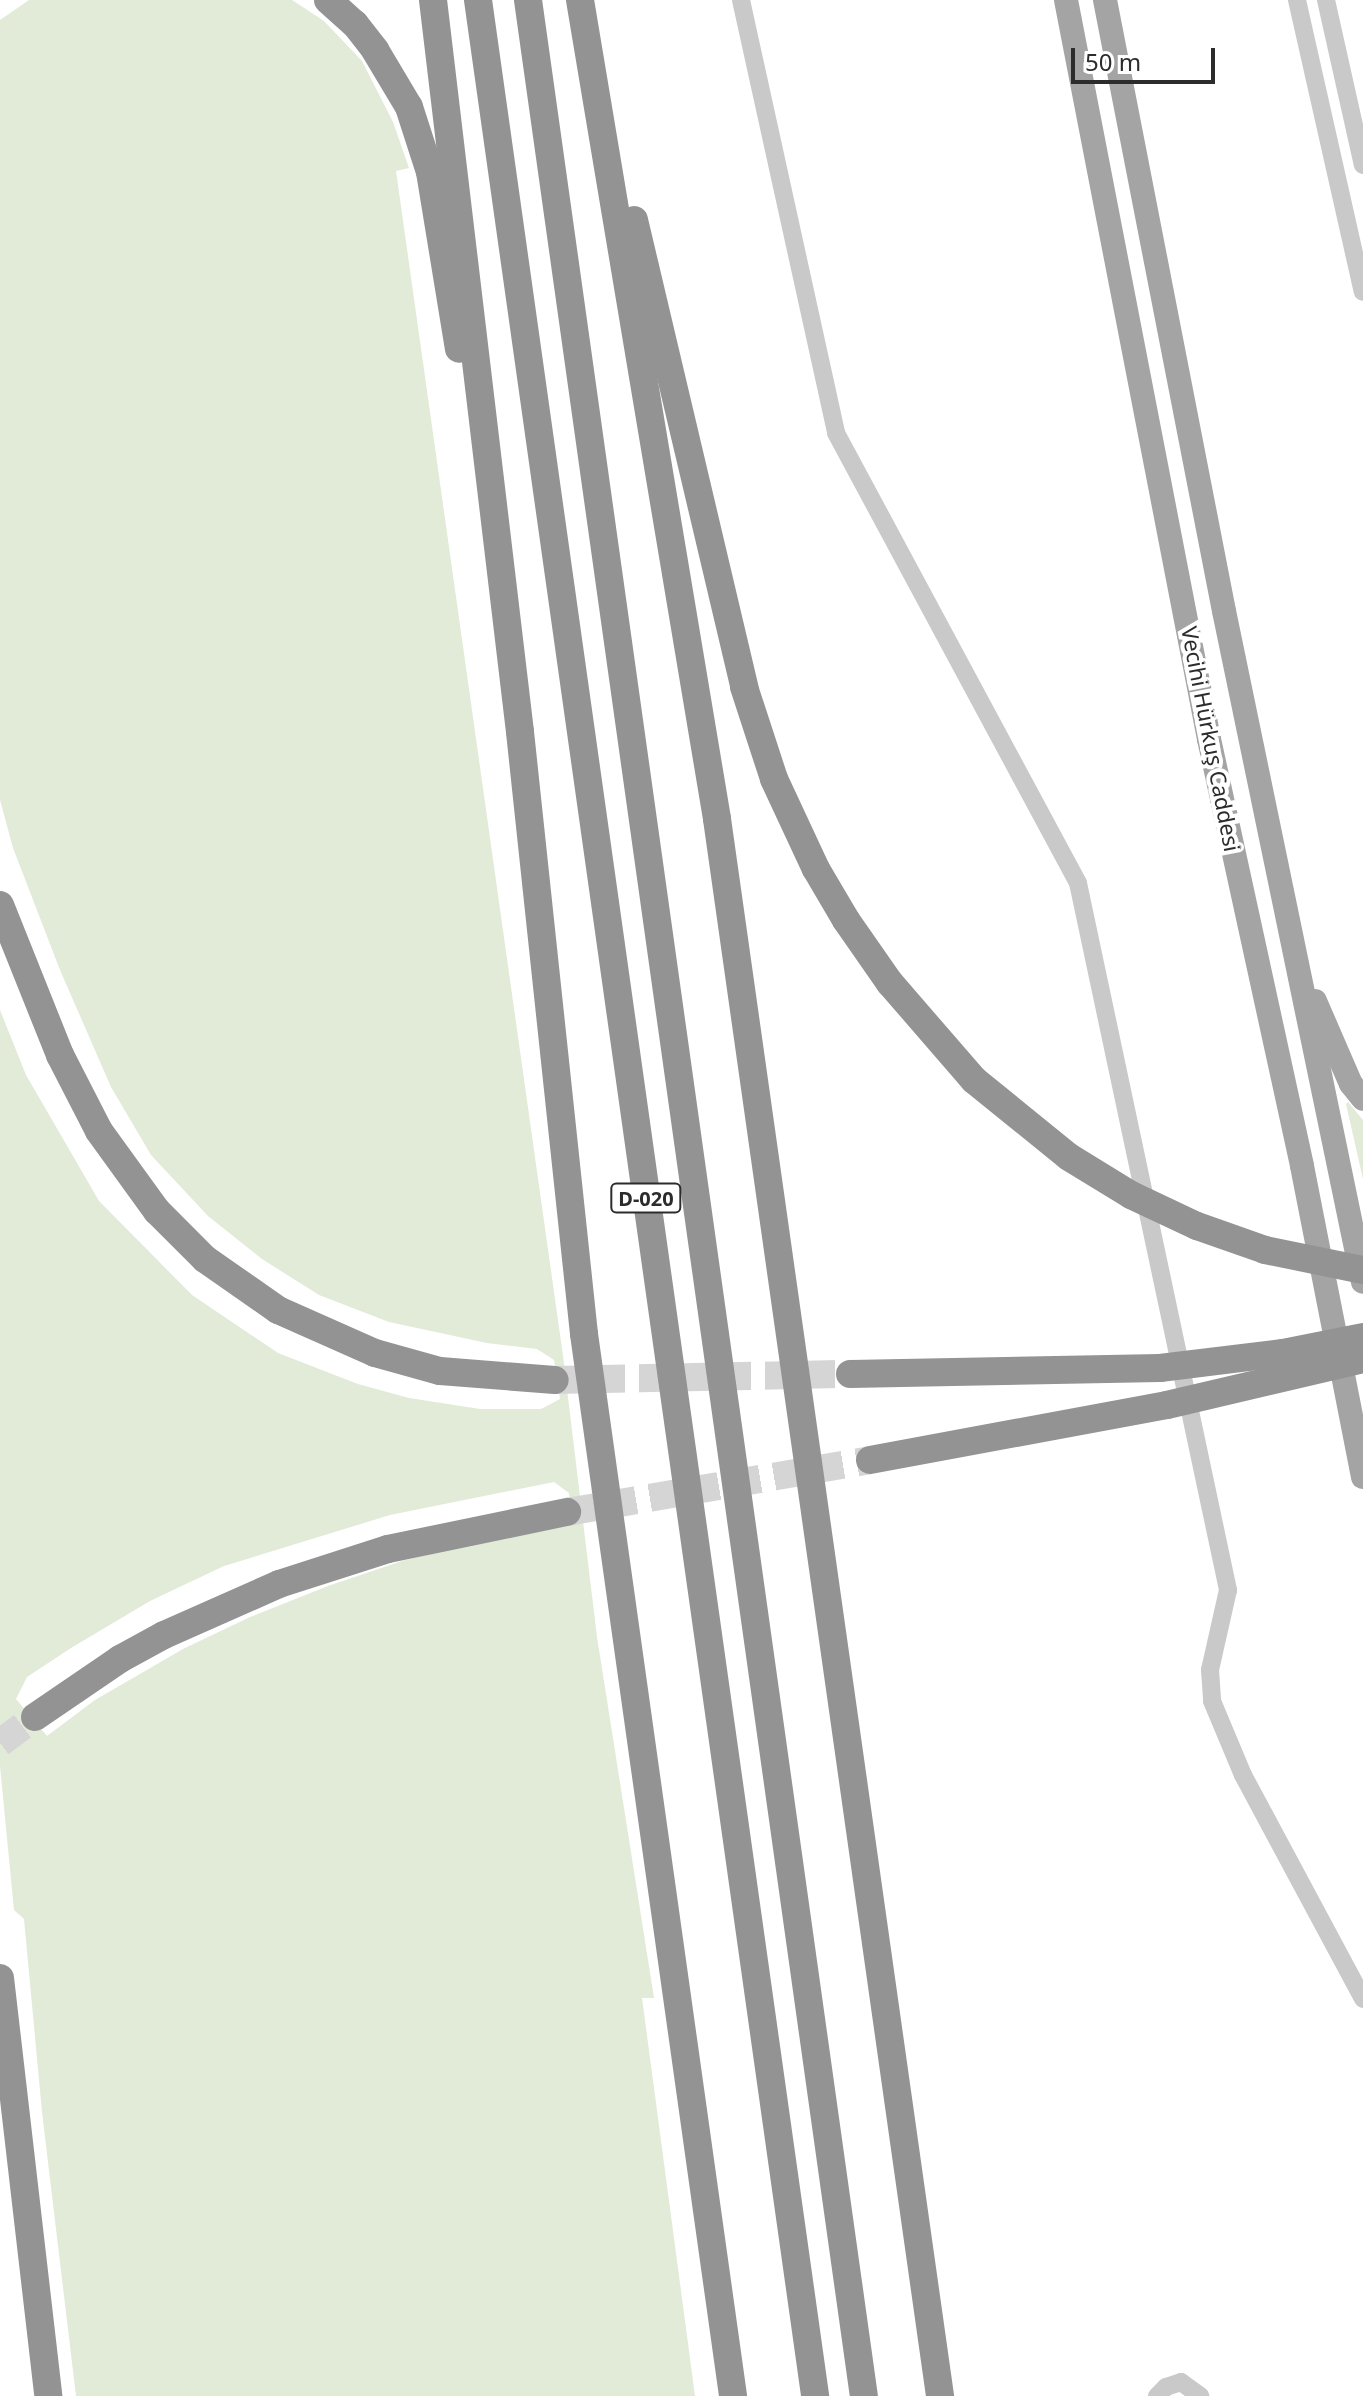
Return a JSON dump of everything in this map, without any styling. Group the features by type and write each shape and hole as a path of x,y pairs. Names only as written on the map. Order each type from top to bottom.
{"highway":[{"path":"328,0 355,24 375,50 409,107 430,172 452,324 483,427"},
{"path":"433,0 584,1334 733,2396"},
{"name":"D-020","path":"478,0 815,2396"},
{"name":"D-020","path":"528,0 864,2396"},
{"path":"580,0 730,908 940,2396"},
{"path":"589,0 633,213 736,657 762,746 788,813 846,920 890,983 974,1080 1069,1157 1131,1195 1197,1226 1254,1246 1363,1270"},
{"path":"0,905 60,1055 117,1158"},
{"path":"0,952 26,1016 58,1078 85,1120 157,1211 205,1259 247,1290 317,1330 375,1353 440,1371 555,1380"},
{"path":"850,1374 1160,1368 1283,1353 1363,1337"},
{"path":"870,1460 1167,1405 1363,1359"},
{"path":"35,1717 131,1653 216,1610 279,1584 388,1549 567,1512"},
{"path":"0,1978 48,2396"}],"main road":[{"name":"Vecihi Hürkuş Caddesi","path":"1066,0 1209,739 1302,1166 1363,1477"},
{"name":"Vecihi Hürkuş Caddesi","path":"1105,0 1293,954 1363,1282"},
{"path":"1293,954 1351,1084 1363,1099"}],"street":[{"path":"741,0 836,433 1078,883 1228,1590 1210,1670 1212,1701 1243,1775 1363,1999"},
{"path":"1297,0 1363,292"},
{"path":"1326,0 1363,165"},
{"path":"1157,2396 1166,2387 1181,2382 1200,2396"}],"green space":[{"path":"29,0 292,0 324,21 362,61 393,122 409,168 396,171 563,1356 597,1637 654,1998 642,1998 695,2396 76,2396 42,2112 24,1919 14,1910 0,1766 0,1010 26,1075 99,1201 192,1295 278,1353 358,1384 409,1398 480,1409 541,1409 560,1399 554,1360 537,1349 487,1343 389,1322 319,1295 262,1259 208,1216 151,1155 111,1087 60,970 13,848 0,800 0,20","holes":["554,1482 569,1493 571,1520 402,1561 248,1618 183,1649 95,1700 47,1736 16,1699 27,1677 71,1648 150,1601 224,1566 390,1515"]},
{"path":"1348,1102 1363,1120 1363,1179 1346,1104"}],"tunnel":[{"path":"555,1380 850,1374"},
{"path":"567,1512 870,1460"},
{"path":"0,1743 35,1717"}]}
